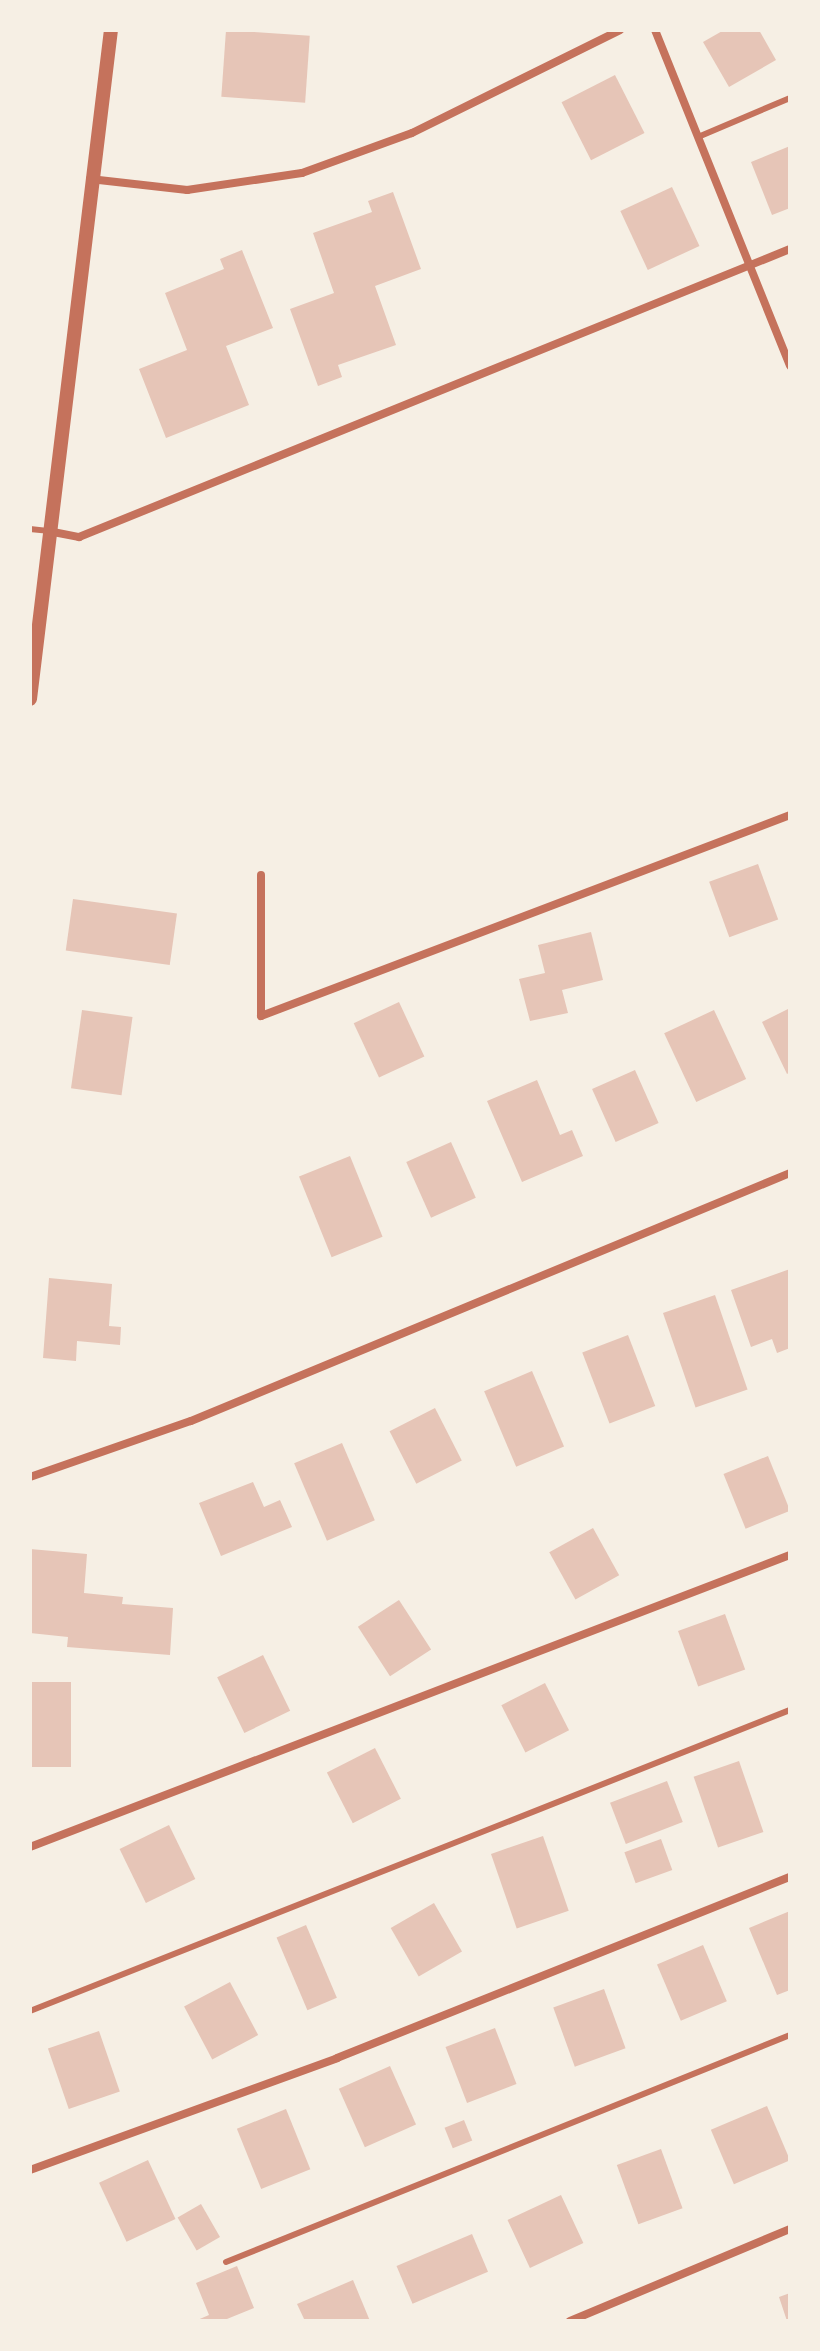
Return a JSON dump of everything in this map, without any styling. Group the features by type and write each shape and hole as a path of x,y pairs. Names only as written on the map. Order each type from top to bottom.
{"street":[{"path":"30,699 48,531 66,413 90,179 111,30"},
{"path":"90,179 187,190 302,173 412,133 620,30"},
{"path":"655,30 790,366"},
{"path":"48,531 79,537 790,249"},
{"path":"261,875 261,1016 790,815"},
{"path":"30,1477 191,1421 790,1173"},
{"path":"30,1847 790,1555"},
{"path":"30,2170 337,2058 790,1877"},
{"path":"570,2321 790,2229"}],"lane":[{"path":"698,137 790,98"},
{"path":"30,529 48,531"},
{"path":"30,2011 790,1710"},
{"path":"226,2262 790,2035"}],"building":[{"path":"226,30 310,36 305,103 221,97"},
{"path":"724,30 759,30 776,60 729,87 703,42"},
{"path":"615,75 645,133 591,160 562,102"},
{"path":"790,146 790,208 772,215 751,162"},
{"path":"672,187 699,246 648,270 620,211"},
{"path":"393,192 421,269 375,286 396,345 338,365 342,377 318,386 290,309 334,293 313,233 372,212 368,201"},
{"path":"242,250 273,328 226,346 249,405 166,438 139,369 187,350 165,293 224,269 220,259"},
{"path":"758,864 778,919 729,937 709,882"},
{"path":"73,899 177,914 170,965 66,950"},
{"path":"591,932 603,980 562,990 568,1013 530,1021 519,979 545,973 538,945"},
{"path":"399,1002 424,1056 379,1078 354,1023"},
{"path":"790,1008 790,1072 787,1074 762,1022"},
{"path":"82,1010 133,1017 122,1095 71,1088"},
{"path":"714,1010 746,1079 696,1102 664,1033"},
{"path":"635,1070 659,1123 616,1142 592,1089"},
{"path":"537,1080 560,1135 572,1130 583,1156 522,1182 487,1101"},
{"path":"451,1142 476,1198 431,1218 406,1162"},
{"path":"350,1156 383,1237 332,1257 299,1177"},
{"path":"790,1269 790,1348 777,1353 772,1339 751,1347 731,1290"},
{"path":"49,1278 112,1284 109,1326 121,1327 120,1345 77,1341 76,1361 43,1358"},
{"path":"715,1295 748,1390 696,1407 663,1313"},
{"path":"628,1335 655,1406 609,1424 582,1353"},
{"path":"532,1371 564,1446 516,1467 484,1391"},
{"path":"435,1408 462,1461 416,1484 390,1431"},
{"path":"342,1443 375,1520 327,1541 294,1463"},
{"path":"768,1456 790,1511 746,1529 723,1474"},
{"path":"253,1482 264,1507 280,1500 292,1527 221,1556 199,1503"},
{"path":"593,1528 619,1575 575,1599 549,1552"},
{"path":"30,1549 87,1554 84,1593 123,1597 122,1604 173,1608 170,1655 67,1647 68,1637 30,1633"},
{"path":"399,1600 431,1649 390,1676 358,1627"},
{"path":"725,1614 745,1669 698,1687 678,1631"},
{"path":"263,1655 290,1711 244,1733 217,1677"},
{"path":"30,1682 71,1682 71,1767 30,1767"},
{"path":"545,1683 569,1730 525,1752 501,1705"},
{"path":"375,1748 401,1799 353,1823 327,1773"},
{"path":"739,1761 763,1832 718,1848 694,1777"},
{"path":"667,1781 683,1822 626,1844 610,1803"},
{"path":"169,1825 195,1879 146,1903 120,1849"},
{"path":"543,1836 569,1911 517,1929 491,1854"},
{"path":"661,1839 672,1870 636,1883 624,1852"},
{"path":"434,1903 462,1951 419,1976 391,1928"},
{"path":"790,1911 790,1990 777,1995 749,1928"},
{"path":"306,1925 337,1998 307,2010 277,1938"},
{"path":"703,1945 727,2001 681,2021 657,1965"},
{"path":"230,1982 258,2035 212,2059 184,2006"},
{"path":"604,1989 626,2048 575,2067 553,2007"},
{"path":"495,2028 517,2084 467,2103 446,2047"},
{"path":"99,2031 120,2092 69,2109 48,2049"},
{"path":"390,2066 416,2124 365,2147 339,2089"},
{"path":"767,2106 790,2160 734,2184 711,2130"},
{"path":"286,2109 310,2169 261,2189 237,2129"},
{"path":"464,2120 472,2140 453,2148 445,2128"},
{"path":"661,2149 683,2208 638,2224 617,2165"},
{"path":"148,2160 175,2219 127,2242 99,2183"},
{"path":"561,2195 583,2243 530,2268 508,2220"},
{"path":"201,2204 220,2237 197,2250 178,2218"},
{"path":"472,2234 488,2272 413,2304 397,2266"},
{"path":"237,2266 254,2308 222,2321 195,2321 209,2315 196,2283"},
{"path":"353,2280 370,2321 305,2321 297,2304"},
{"path":"790,2293 790,2321 787,2321 779,2297"}]}
